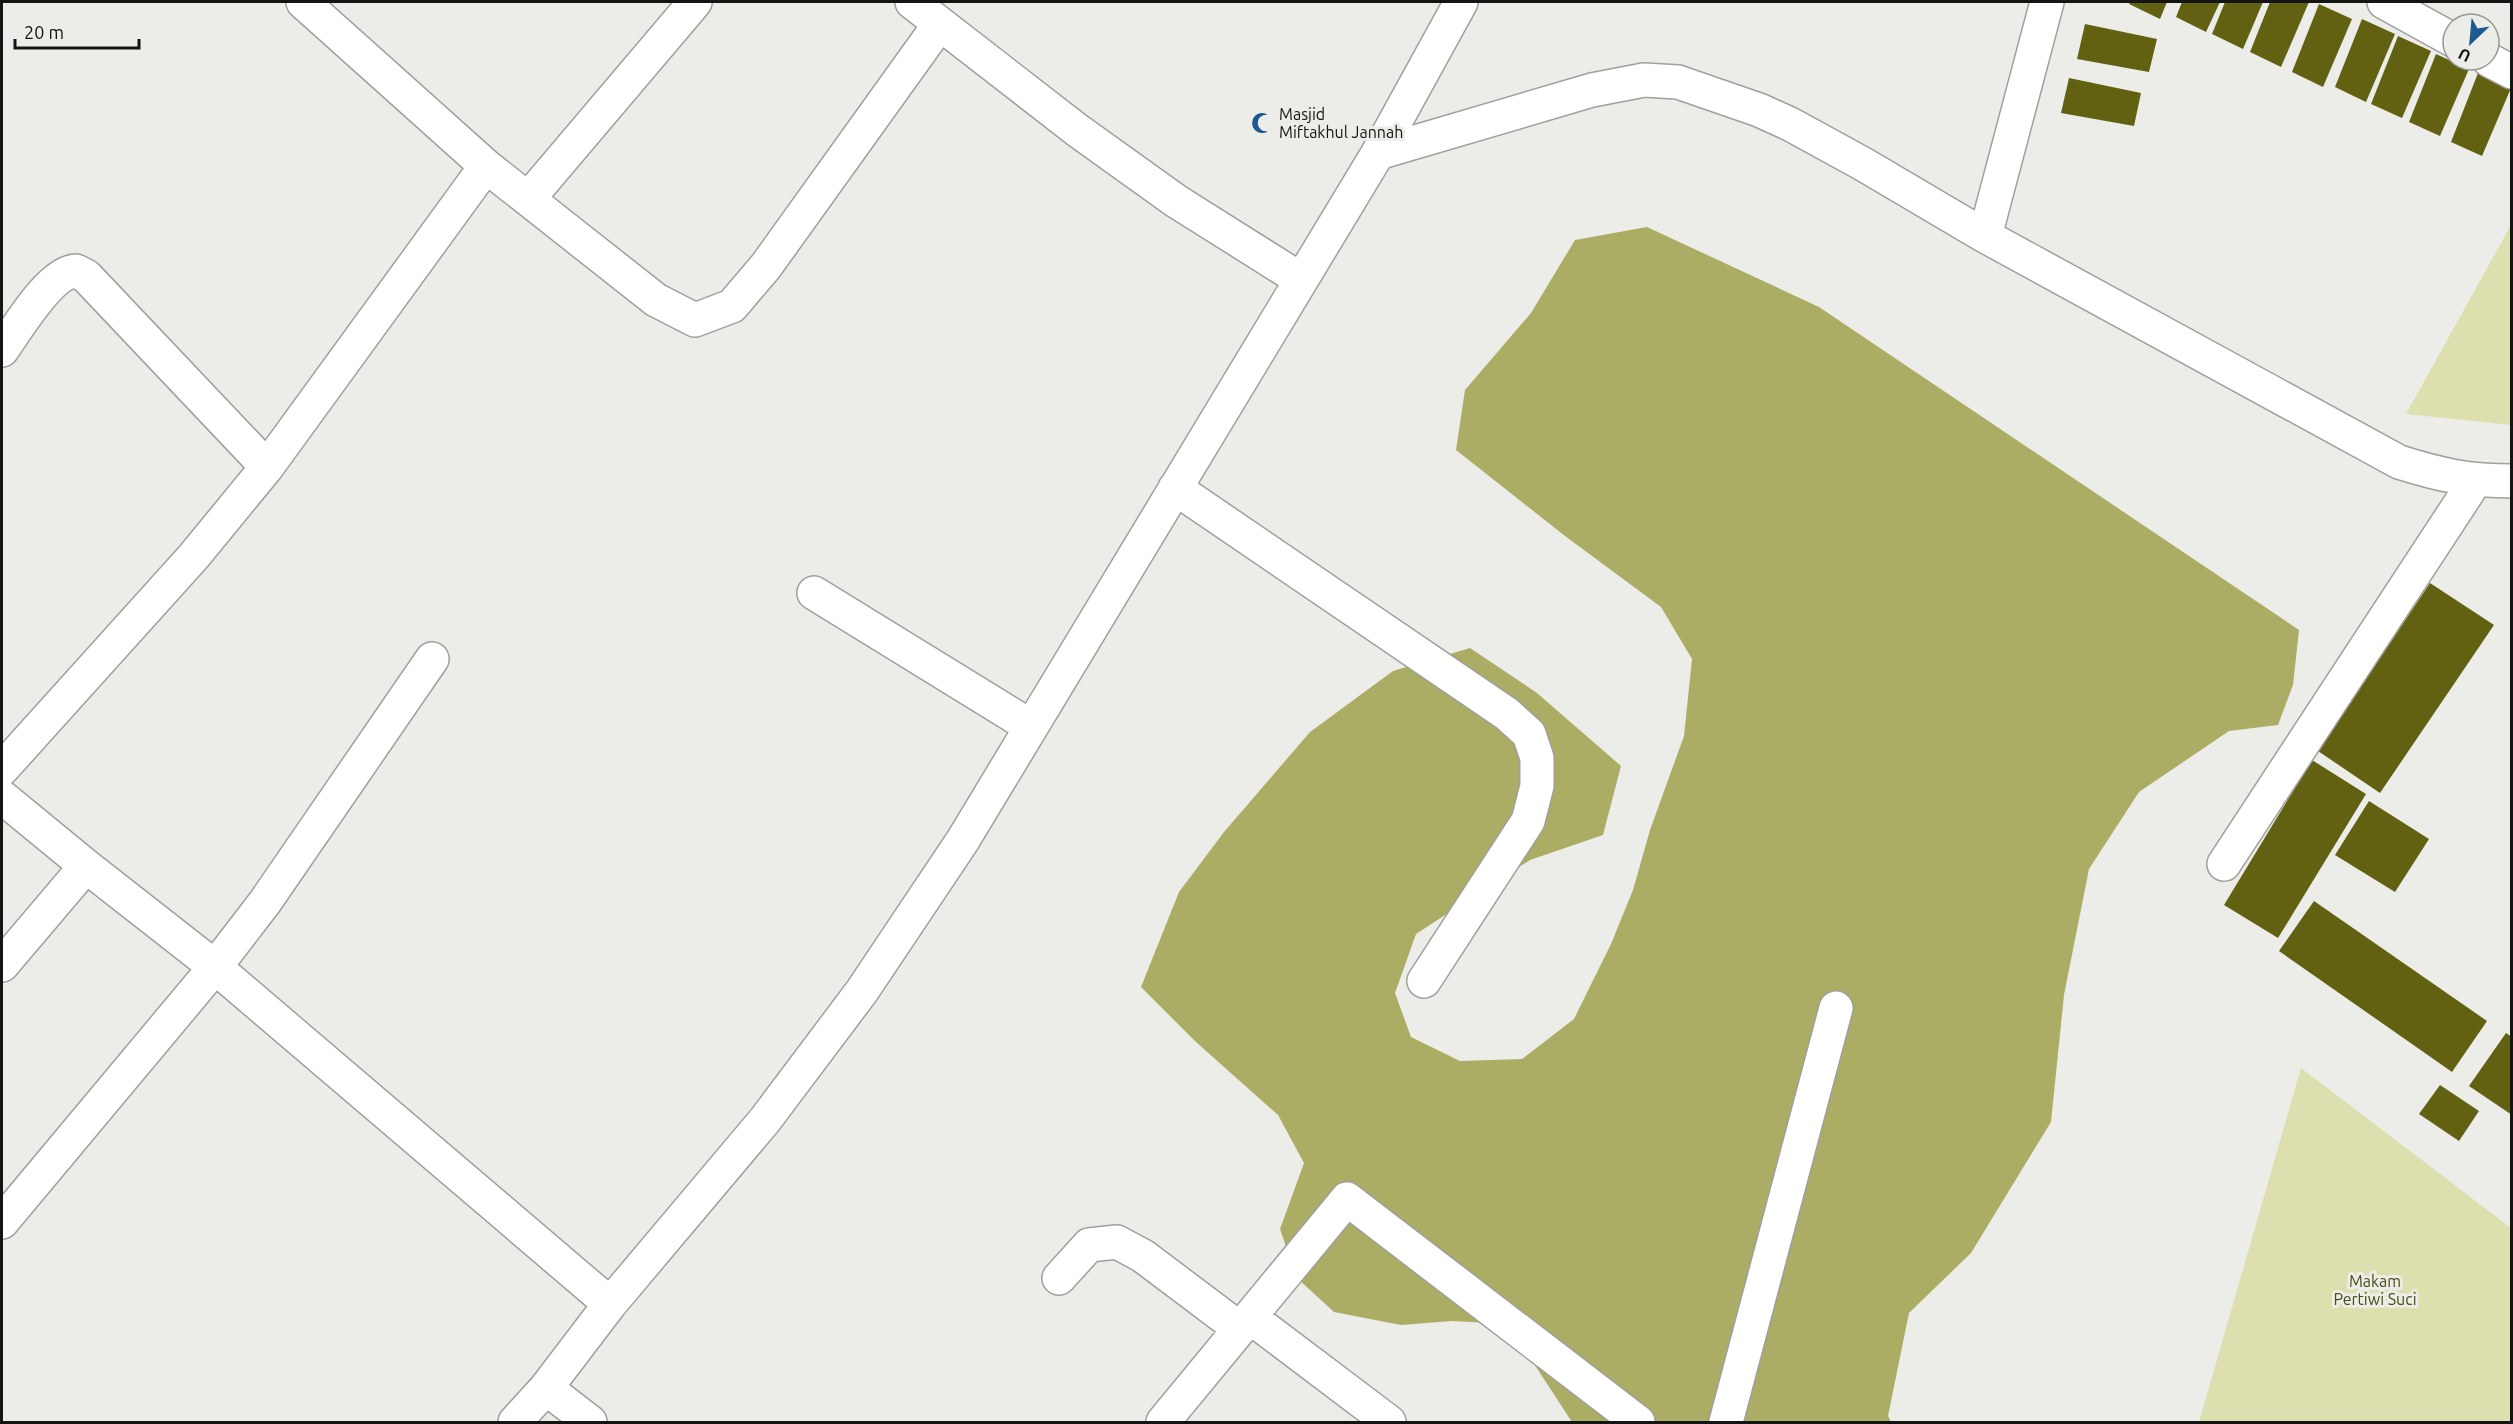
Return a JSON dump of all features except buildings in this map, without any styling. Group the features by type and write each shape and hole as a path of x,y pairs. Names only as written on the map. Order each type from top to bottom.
{"street":[{"path":"303,2 486,166 656,300 695,320 732,306 766,266 939,25"},
{"path":"528,199 695,2"},
{"path":"912,2 1077,130 1176,201 1300,279"},
{"path":"515,1422 546,1388 610,1304 765,1120 862,991 963,840 1378,153 1461,2"},
{"path":"1985,236 2048,2"},
{"path":"2384,2 2441,33"},
{"path":"1378,153 1592,90 1644,80 1678,82 1759,110 1790,124 1985,236 2399,462 2438,475 2475,481 2511,481"},
{"path":"2,769 194,556 267,466 486,166"},
{"path":"2,350 53,282 66,273 76,271 86,276 267,466"},
{"path":"2224,864 2475,481"},
{"path":"1175,488 1507,714 1529,734 1538,758 1537,786 1528,821 1424,981"},
{"path":"814,592 1030,726"},
{"path":"2,1222 215,967 265,902 432,659"},
{"path":"2,796 86,867 215,967 610,1304"},
{"path":"2,965 86,867"},
{"path":"1726,1422 1836,1008"},
{"path":"1163,1422 1347,1199 1638,1422"},
{"path":"1059,1278 1089,1245 1117,1242 1143,1256 1245,1323 1389,1422"},
{"path":"546,1388 590,1422"}],"green space":[{"path":"2511,225 2511,425 2406,414"},
{"name":"Makam Pertiwi Suci","path":"2301,1068 2511,1228 2511,1422 2199,1422"}],"shaded area":[{"path":"1647,227 1819,307 2299,630 2293,685 2278,725 2229,731 2139,792 2089,869 2064,995 2051,1122 1971,1253 1909,1313 1888,1416 1891,1422 1572,1422 1508,1324 1452,1321 1401,1325 1334,1312 1297,1278 1280,1229 1304,1163 1278,1115 1196,1042 1141,987 1179,892 1224,832 1310,732 1393,671 1470,648 1537,693 1621,766 1603,835 1530,860 1416,934 1395,993 1411,1037 1460,1061 1522,1059 1574,1019 1611,944 1633,890 1650,830 1684,736 1692,659 1661,607 1565,536 1456,450 1465,390 1531,313 1575,240"}],"place":[{"name":"Masjid Miftakhul Jannah","path":"1262,123"}]}
